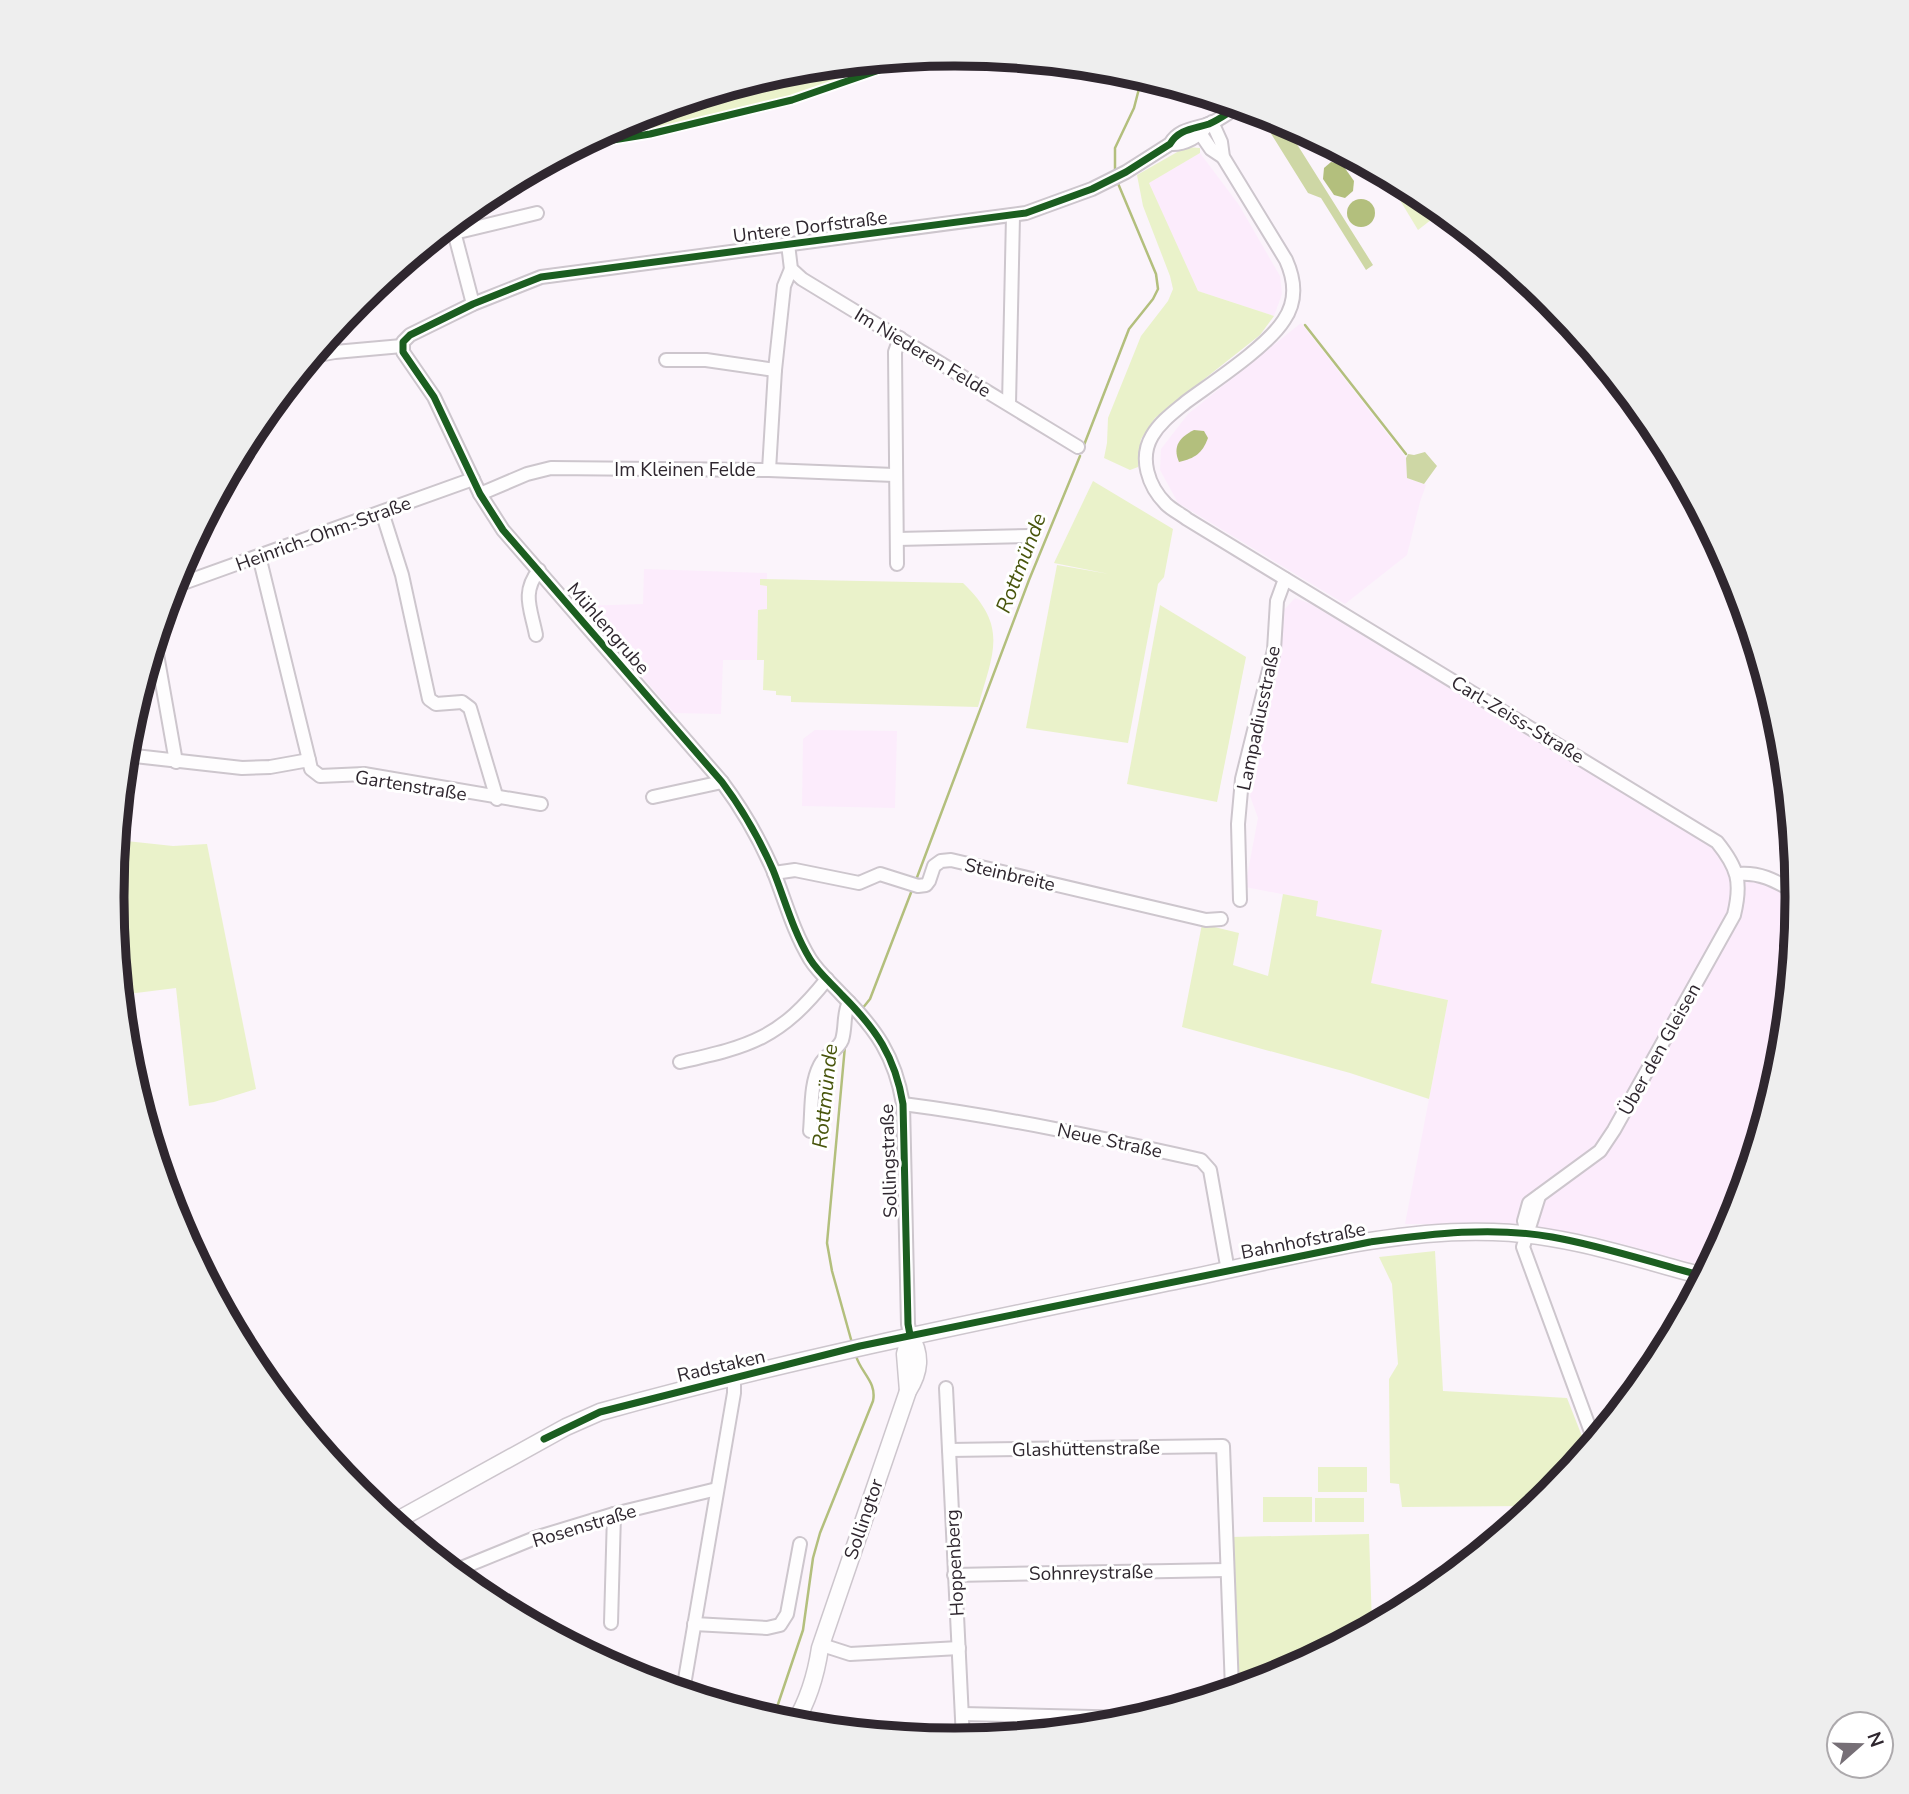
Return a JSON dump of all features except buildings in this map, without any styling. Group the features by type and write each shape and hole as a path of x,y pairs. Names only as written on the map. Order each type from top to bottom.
{"main road":[{"name":"Bahnhofstraße","path":"910,1335 1350,1246 1440,1233 1527,1234 1592,1246 1694,1274"},
{"name":"Radstaken","path":"403,1517 544,1438 600,1412 910,1335"},
{"name":"Sollingtor","path":"908,1391 905,1348 910,1335"},
{"name":"Sollingtor","path":"797,1713 810,1662 821,1647 908,1391 916,1378 919,1361 917,1347 910,1335"},
{"path":"859,1346 886,1351 905,1372"}],"street":[{"name":"Untere Dorfstraße","path":"404,342 473,304 541,277 1013,216 1072,198 1126,172 1170,144 1180,145 1228,113"},
{"name":"Carl-Zeiss-Straße","path":"1207,126 1211,149 1223,157 1289,266 1294,290 1292,304 1284,320 1268,339 1173,413 1156,430 1146,448 1145,460 1153,485 1165,503 1187,519 1717,842 1738,874"},
{"path":"464,227 537,213"},
{"path":"1009,404 1013,216"},
{"path":"454,234 473,304"},
{"path":"769,470 775,370 784,286 791,269 788,244"},
{"name":"Im Niederen Felde","path":"791,269 802,279 1077,447"},
{"path":"897,564 894,475 895,352 900,338"},
{"path":"326,354 404,342"},
{"name":"Mühlengrube","path":"404,342 403,352 434,397 480,494 503,530 722,782 751,823 774,873 797,936"},
{"path":"666,360 706,360 775,370"},
{"name":"Im Kleinen Felde","path":"480,494 527,474 551,468 769,470 894,475"},
{"name":"Heinrich-Ohm-Straße","path":"186,582 473,479"},
{"name":"Gartenstraße","path":"383,512 402,575 429,699 436,704 462,702 470,708 497,799"},
{"path":"897,539 1031,536"},
{"path":"136,756 242,768 270,767 309,760 260,556"},
{"path":"536,635 527,591 538,570"},
{"name":"Lampadiusstraße","path":"1240,900 1238,824 1242,779 1274,650 1277,601 1285,579"},
{"path":"158,662 176,762"},
{"name":"Gartenstraße","path":"309,760 311,769 320,776 365,774 497,799 541,804"},
{"path":"653,797 722,782"},
{"name":"Steinbreite","path":"774,873 795,870 859,883 880,874 914,886 926,885 934,866 941,861 951,860 1206,919 1221,919"},
{"path":"1738,874 1767,876 1785,886"},
{"name":"Über den Gleisen","path":"1527,1234 1539,1196 1600,1151 1614,1130 1734,915 1739,895 1738,874"},
{"name":"Sollingstraße","path":"797,936 811,961 865,1018 892,1060 900,1082 903,1104 907,1309 910,1335"},
{"path":"680,1062 736,1049 757,1041 804,1007 827,979"},
{"path":"810,1130 816,1075 827,1054 842,1039 844,1015 852,1005"},
{"name":"Neue Straße","path":"903,1104 1053,1127 1201,1160 1210,1170 1228,1271"},
{"path":"1527,1234 1523,1247 1527,1261 1591,1431"},
{"path":"685,1682 734,1393 734,1378"},
{"name":"Hoppenberg","path":"946,1388 963,1728"},
{"name":"Glashüttenstraße","path":"949,1450 1223,1446 1227,1570"},
{"name":"Rosenstraße","path":"464,1567 535,1538 614,1514 718,1489"},
{"path":"611,1623 614,1514"},
{"path":"694,1625 767,1628 780,1625 787,1614 800,1544"},
{"path":"1227,1570 1232,1679"},
{"name":"Sohnreystraße","path":"954,1575 1227,1570"},
{"path":"821,1647 850,1654 958,1648"},
{"path":"962,1714 1084,1717"}],"shaded area":[{"path":"862,72 808,92 632,132 740,95 792,82"},
{"path":"1268,128 1294,140 1373,265 1366,270 1321,198 1308,193"},
{"path":"1186,147 1200,148 1200,153 1149,183 1198,291 1274,316 1260,335 1155,418 1141,439 1138,467 1130,470 1104,458 1108,418 1141,336 1168,301 1173,289 1143,206 1137,175"},
{"path":"1200,153 1239,205 1280,276 1282,294 1274,316 1198,291 1148,183"},
{"path":"1331,162 1342,164 1354,181 1353,191 1345,198 1334,195 1323,179 1324,168"},
{"path":"1396,194 1433,218 1418,230"},
{"path":"1361,199 1371,203 1375,213 1371,223 1361,227 1351,223 1347,213 1351,203"},
{"path":"1301,323 1406,458 1407,478 1426,485 1407,555 1345,604 1178,503 1160,470 1161,449 1188,414"},
{"path":"1194,430 1204,431 1208,438 1206,443 1197,454 1179,462 1177,447 1185,436"},
{"path":"1425,452 1437,466 1424,484 1407,478 1406,458 1408,454"},
{"path":"1093,481 1173,529 1164,577 1158,584 1128,743 1026,728 1057,565 1109,574 1054,563"},
{"path":"644,569 767,573 767,610 758,610 757,660 723,660 721,714 674,713 580,606 643,604"},
{"path":"760,579 963,583 987,613 992,627 992,655 978,707 791,702 791,696 776,695 776,691 763,690 764,660 757,660 758,610 767,609 767,586 760,585"},
{"path":"1295,598 1311,604 1785,892 1778,1005 1757,1112 1722,1215 1699,1265 1592,1236 1519,1225 1405,1224 1448,1000 1370,983 1382,930 1315,916 1318,901 1245,887 1258,818 1250,796 1281,653 1282,612"},
{"path":"1160,605 1246,657 1217,802 1127,784"},
{"path":"815,730 897,731 895,808 802,806 803,739"},
{"path":"126,841 173,846 207,844 256,1089 214,1102 189,1106 176,988 130,994 124,897"},
{"path":"1283,894 1318,901 1316,916 1382,930 1371,983 1448,1000 1429,1099 1350,1073 1182,1027 1202,924 1239,933 1233,965 1268,976"},
{"path":"1435,1251 1443,1391 1567,1398 1583,1440 1518,1506 1402,1507 1399,1484 1390,1483 1389,1379 1398,1364 1392,1284 1379,1257"},
{"path":"1318,1467 1367,1467 1367,1492 1318,1492"},
{"path":"1263,1497 1312,1497 1312,1522 1263,1522"},
{"path":"1315,1498 1364,1498 1364,1522 1315,1522"},
{"path":"1369,1534 1372,1615 1322,1642 1235,1678 1231,1537"}],"waterway":[{"name":"Rottmünde","path":"1115,174 1115,148 1134,108 1139,88"},
{"name":"Rottmünde","path":"1084,445 1129,329 1158,289 1156,274 1117,181"},
{"path":"1305,325 1406,454"},
{"name":"Rottmünde","path":"916,880 1029,580 1080,456"},
{"name":"Rottmünde","path":"862,1009 870,999 912,890"},
{"name":"Rottmünde","path":"845,1046 827,1243 852,1343"},
{"name":"Rottmünde","path":"777,1708 803,1630 813,1558 820,1533 873,1401 873,1388 856,1356"}],"cycle path":[{"path":"615,140 650,134 792,100 878,70"},
{"path":"910,1335 903,1104 889,1057 865,1020 810,959 762,847 722,782 503,530 480,494 434,397 403,352 403,342 410,335 473,304 541,277 1026,213 1092,189 1126,172 1170,144 1182,132 1213,122 1227,113"},
{"path":"544,1439 600,1412 860,1346 1370,1242 1461,1232 1529,1234 1590,1245 1694,1274"}]}
